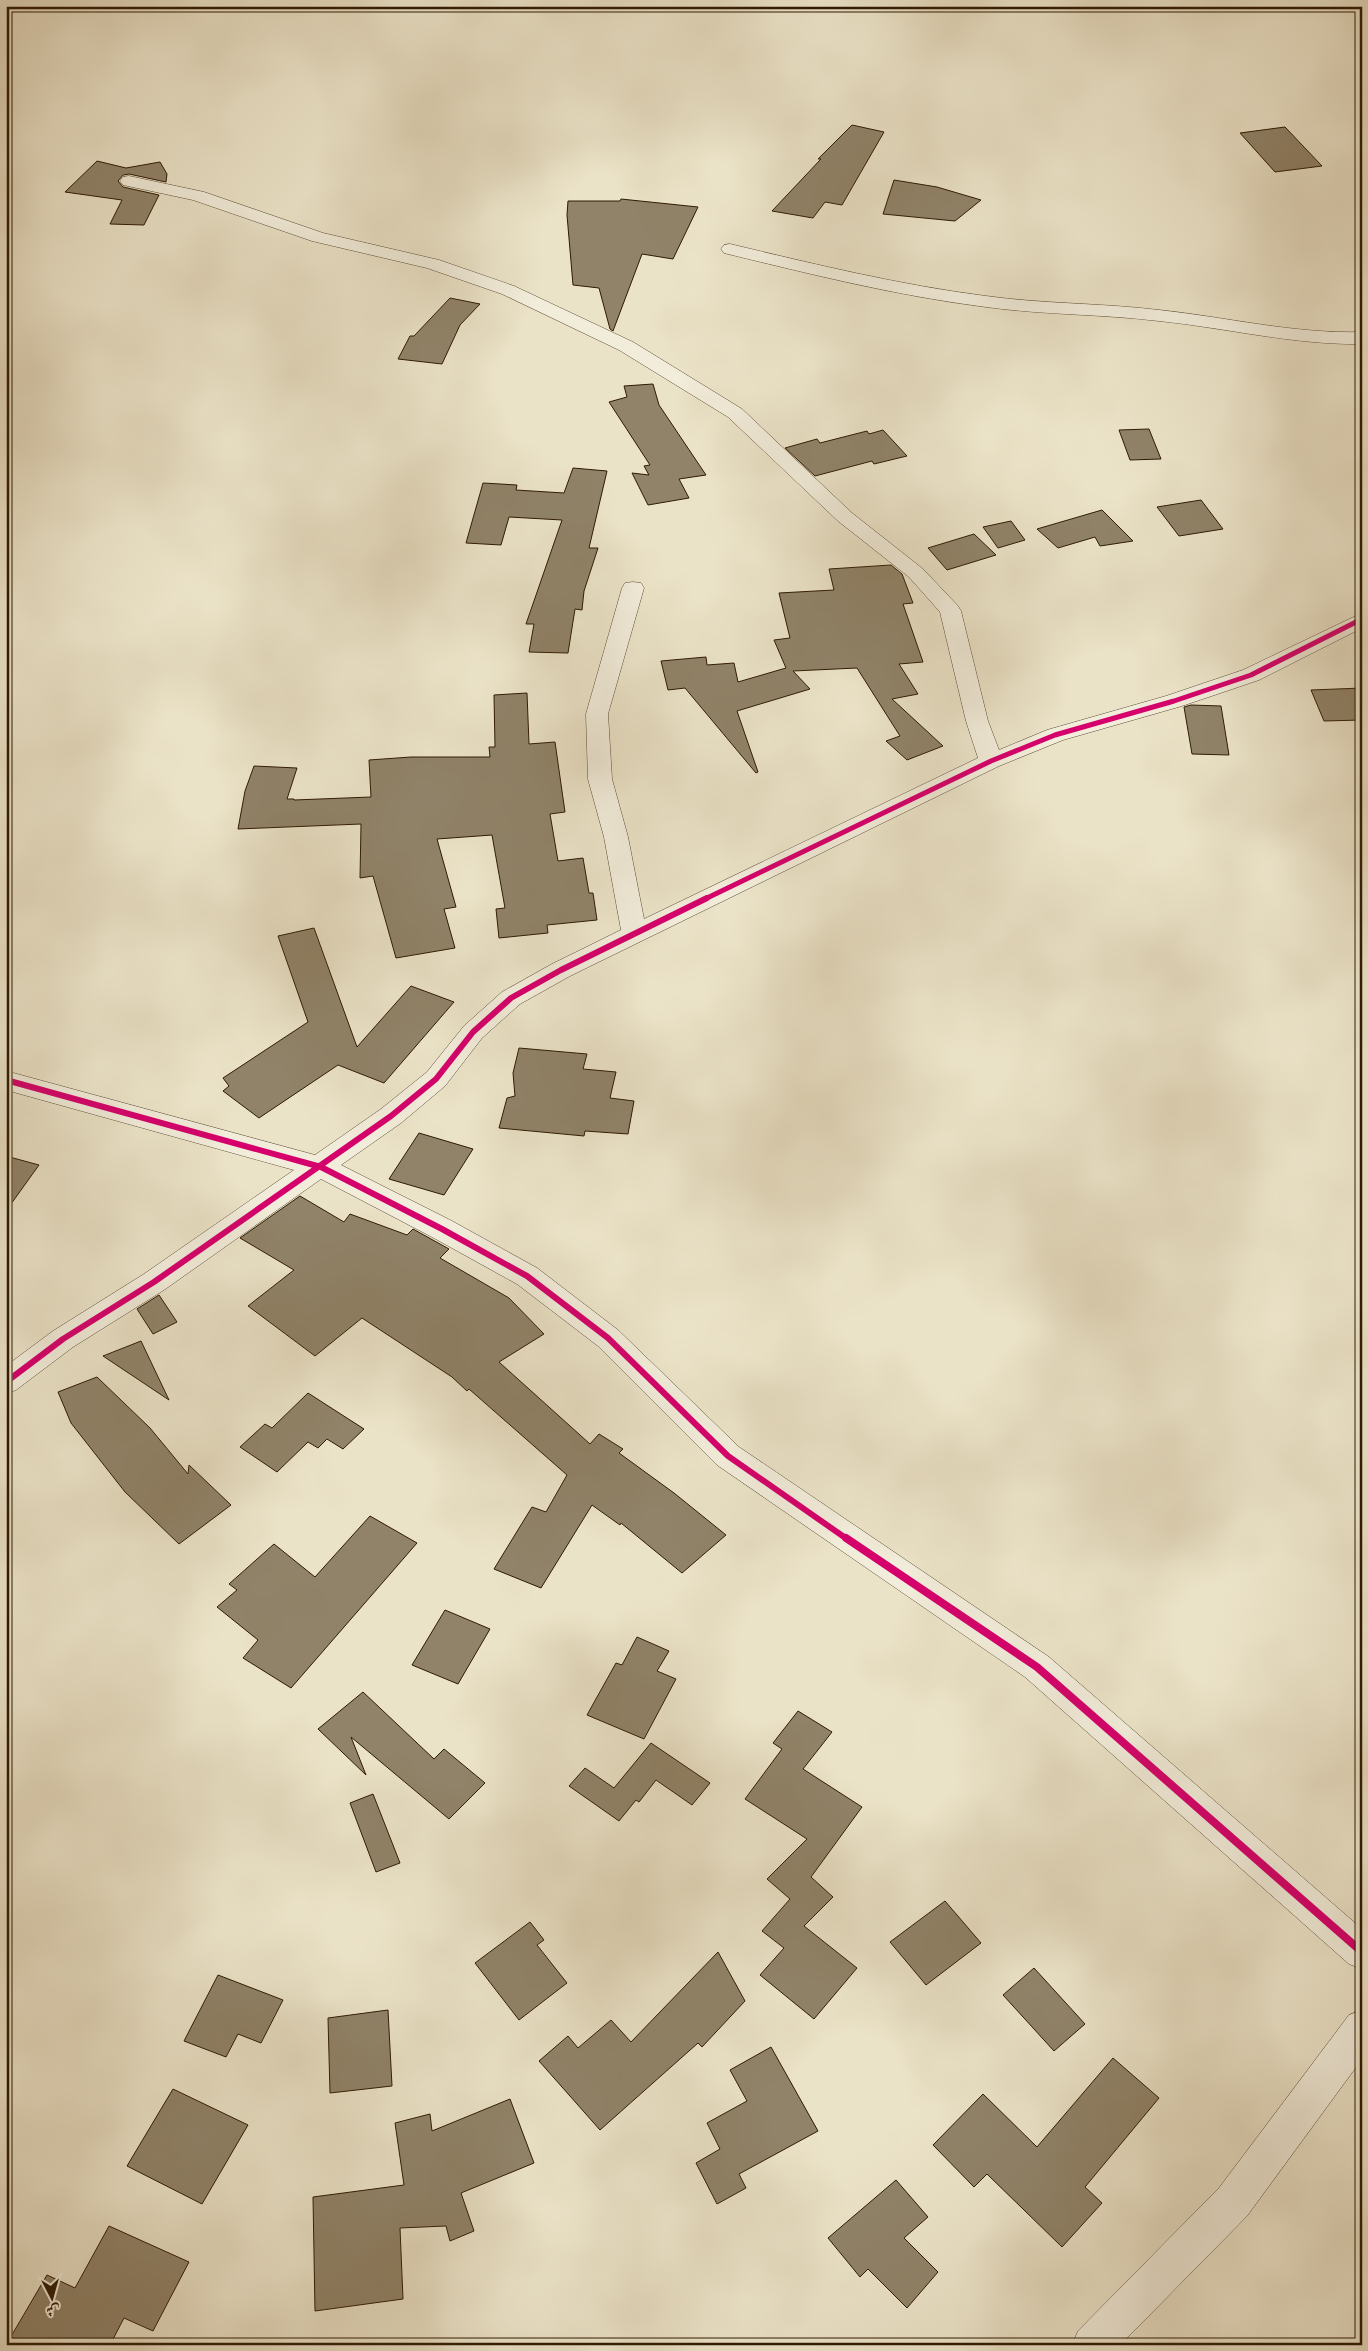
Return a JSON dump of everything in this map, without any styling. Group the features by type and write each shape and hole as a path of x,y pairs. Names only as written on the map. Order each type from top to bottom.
{"street":[{"path":"129,180 198,196 318,237 433,264 508,290 626,346 735,413 845,517 916,574 950,611 977,721 991,761"},
{"path":"730,249 829,274 928,293 1024,306 1108,310 1230,322 1301,336 1344,339 1362,338"},
{"path":"633,588 597,714 600,779 616,837 634,934"},
{"path":"6,1382 63,1339 154,1282 321,1167 391,1116 436,1079 473,1032 511,998 560,970 991,761 1056,735 1174,701 1251,675 1362,619"},
{"path":"6,1080 321,1167 442,1229 527,1276 608,1338 728,1456 895,1572 1037,1667 1362,1952"},
{"path":"1092,2345 1233,2202 1362,2028"}],"building":[{"path":"852,125 884,132 842,205 825,202 813,218 772,211 821,159 818,159"},
{"path":"1285,127 1322,166 1275,172 1240,133"},
{"path":"97,161 126,168 160,162 167,174 166,182 129,174 123,175 118,181 123,187 159,195 144,225 110,224 122,200 65,192"},
{"path":"894,180 937,187 981,200 955,221 883,214"},
{"path":"621,199 698,207 673,259 642,254 613,331 610,329 599,288 573,285 567,215 568,201 620,201"},
{"path":"450,298 480,304 460,325 442,364 398,359 410,336 414,336"},
{"path":"653,384 659,405 706,475 679,479 689,498 648,505 632,473 649,475 644,466 650,465 609,402 627,397 624,386"},
{"path":"1149,429 1161,459 1130,460 1119,430"},
{"path":"883,430 907,456 874,464 872,461 815,476 785,448 817,439 820,443 867,431 869,434"},
{"path":"573,468 607,471 589,548 598,548 584,591 582,610 575,609 568,653 529,652 534,624 526,624 562,520 509,517 501,545 466,543 483,483 517,485 516,490 564,493"},
{"path":"1201,500 1223,529 1179,536 1157,507"},
{"path":"1102,510 1133,541 1100,546 1095,537 1058,548 1037,529"},
{"path":"1011,521 1025,540 998,548 983,527"},
{"path":"974,534 996,555 947,570 928,548"},
{"path":"891,565 902,574 913,603 903,604 923,662 899,664 918,694 892,699 943,746 907,760 886,741 900,736 857,668 793,671 810,689 737,711 758,772 756,773 685,688 668,690 661,661 706,657 707,665 734,663 738,682 786,668 774,640 790,638 779,593 834,590 829,569"},
{"path":"1362,688 1362,720 1324,721 1311,690"},
{"path":"527,693 529,744 555,742 565,812 550,814 558,861 583,858 589,893 593,893 597,920 547,925 548,933 499,938 496,909 505,908 492,835 437,839 456,907 444,909 455,948 396,958 373,876 360,878 361,824 238,829 245,791 254,766 297,768 287,799 371,797 369,760 411,757 490,757 489,747 495,747 494,695"},
{"path":"1191,705 1221,706 1229,755 1192,754 1184,707"},
{"path":"314,928 357,1047 411,986 454,1002 384,1083 338,1065 259,1118 223,1091 229,1086 223,1078 308,1022 278,936"},
{"path":"519,1048 587,1054 583,1069 616,1072 610,1098 634,1101 628,1134 585,1131 584,1136 499,1128 507,1098 515,1096 513,1073"},
{"path":"419,1133 473,1149 444,1195 389,1179"},
{"path":"6,1156 39,1165 6,1211"},
{"path":"300,1196 344,1222 350,1214 407,1235 413,1229 449,1249 440,1258 509,1298 544,1334 499,1362 590,1444 599,1434 623,1449 619,1453 674,1493 726,1535 682,1573 621,1523 620,1525 592,1505 541,1588 494,1569 532,1507 546,1512 567,1475 469,1389 467,1391 452,1377 362,1318 315,1356 248,1306 294,1270 240,1238"},
{"path":"159,1295 177,1322 153,1334 137,1309"},
{"path":"141,1341 169,1400 103,1356"},
{"path":"97,1377 150,1428 188,1474 189,1465 231,1505 179,1544 125,1492 71,1423 58,1392"},
{"path":"308,1393 364,1429 343,1449 327,1439 318,1448 308,1442 277,1472 240,1447 265,1424 272,1428"},
{"path":"370,1516 417,1543 291,1688 243,1658 258,1640 217,1607 237,1590 229,1584 274,1544 315,1577"},
{"path":"445,1610 490,1629 458,1684 412,1665"},
{"path":"637,1637 669,1651 657,1671 676,1679 644,1739 587,1715 616,1663 622,1665"},
{"path":"363,1692 434,1759 444,1749 485,1783 449,1819 351,1737 366,1775 318,1729"},
{"path":"798,1711 832,1732 803,1769 862,1807 811,1877 833,1897 804,1926 857,1968 814,2019 760,1975 784,1948 762,1931 790,1899 767,1879 807,1839 745,1799 782,1749 773,1743"},
{"path":"651,1743 710,1783 692,1805 656,1780 639,1802 636,1800 619,1821 569,1786 585,1768 614,1788"},
{"path":"373,1794 400,1863 376,1872 350,1803"},
{"path":"945,1901 981,1943 926,1985 890,1942"},
{"path":"530,1922 544,1940 537,1945 567,1983 519,2020 475,1963"},
{"path":"718,1952 745,2001 702,2047 698,2043 600,2130 539,2061 568,2036 578,2048 611,2020 631,2042"},
{"path":"1034,1968 1085,2024 1054,2051 1003,1995"},
{"path":"218,1975 283,2000 261,2043 238,2034 226,2057 184,2041"},
{"path":"388,2010 392,2086 330,2093 328,2018"},
{"path":"771,2047 818,2131 739,2174 746,2188 717,2204 696,2163 720,2149 707,2123 747,2101 730,2070"},
{"path":"1113,2058 1159,2098 1085,2187 1102,2203 1062,2247 987,2174 974,2187 933,2145 983,2094 1037,2147"},
{"path":"173,2089 248,2125 202,2204 127,2166"},
{"path":"510,2099 534,2163 461,2193 474,2231 450,2241 446,2226 400,2228 403,2299 315,2311 313,2197 404,2185 395,2123 430,2114 432,2131"},
{"path":"896,2180 928,2217 904,2238 938,2272 907,2308 868,2269 860,2277 828,2238"},
{"path":"109,2226 189,2262 153,2331 124,2318 110,2345 6,2345 47,2275 75,2288"}],"cycle path":[{"path":"6,1382 63,1339 154,1282 391,1116 436,1079 473,1032 511,998 561,970 991,761 1055,735 1174,701 1251,675 1362,619"},
{"path":"6,1080 321,1167 442,1229 527,1276 608,1338 728,1456 895,1572 1037,1667 1362,1952"}]}
